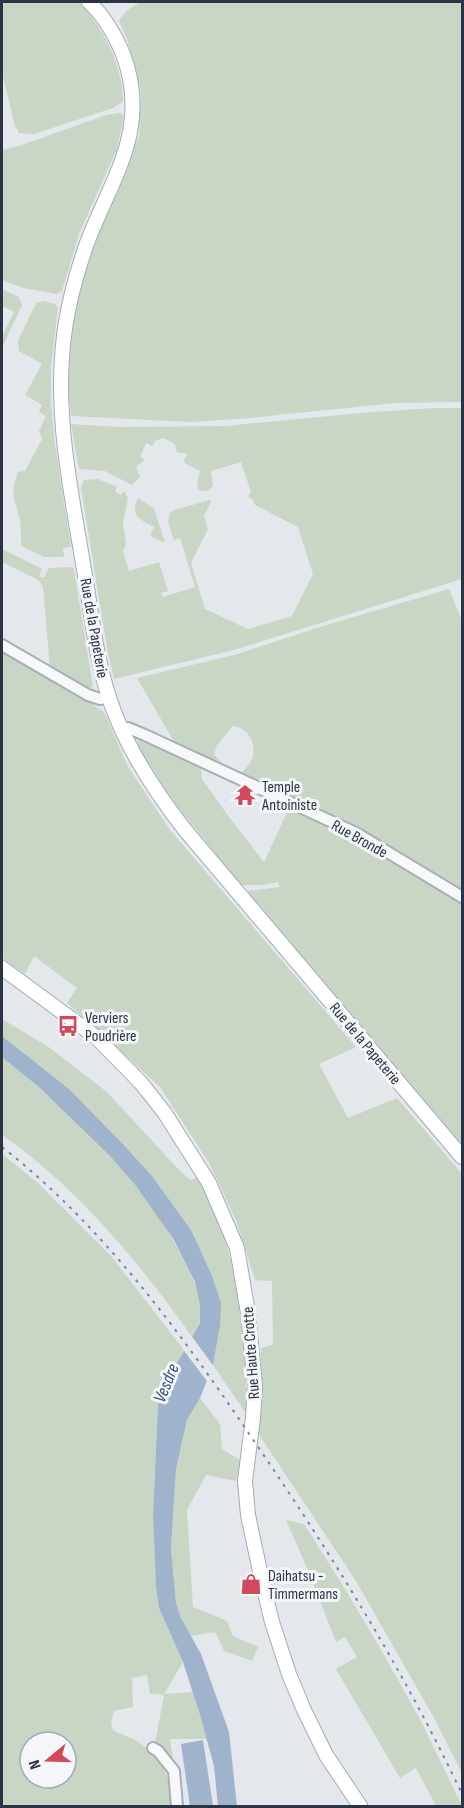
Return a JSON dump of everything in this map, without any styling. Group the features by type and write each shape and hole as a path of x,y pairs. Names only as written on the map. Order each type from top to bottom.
{"main road":[{"name":"Rue de la Papeterie","path":"89,2 105,21 127,64 133,115 130,137 77,271 62,359 61,392 70,478 97,647 109,697 121,729 157,794 462,1157"},
{"name":"Rue Haute Crotte","path":"2,968 96,1037 141,1083 164,1112 209,1183 237,1248 248,1312 255,1385 245,1481 248,1515 261,1576 272,1622 304,1710 326,1755 360,1806"}],"street":[{"path":"2,645 88,695 100,699 109,697"},
{"name":"Rue Bronde","path":"121,729 145,735 356,833 462,897"},
{"path":"153,1748 158,1750 174,1771 177,1806"}],"green space":[{"path":"2,2 80,2 113,53 121,80 123,101 113,108 34,134 19,133 15,126 2,72"},
{"path":"140,2 462,2 462,402 395,403 190,422 71,416 66,365 75,302 93,240 139,136 141,91 127,39 119,21 126,11"},
{"path":"120,113 124,116 117,149 79,234 62,291 57,294 23,288 2,280 2,150 106,115"},
{"path":"2,289 19,297 22,305 2,348 2,336 14,312 2,306"},
{"path":"44,301 58,307 51,366 51,404 71,547 63,548 64,557 44,557 21,546 20,520 13,491 18,472 25,471 42,439 39,431 46,416 39,412 42,405 25,395 42,364 19,351 18,341 36,303"},
{"path":"433,408 462,408 462,579 234,650 114,679 81,487 84,480 98,479 117,487 115,492 121,495 124,491 128,498 123,523 126,544 123,551 129,571 159,562 168,591 161,593 163,597 195,587 180,538 174,540 168,522 170,513 210,500 204,516 208,529 191,563 205,609 248,629 292,616 313,574 298,527 255,505 248,497 251,492 241,462 211,471 213,486 209,490 200,490 197,485 200,471 183,462 187,454 177,452 175,444 163,438 155,441 152,446 146,443 140,457 145,460 136,467 140,477 132,485 105,471 80,469 71,424 118,427 225,426"},
{"path":"138,498 154,509 165,542 150,536 154,527 137,516 135,509"},
{"path":"2,549 42,569 39,576 44,578 49,568 70,567 74,569 93,687 82,690 50,669 43,586 38,580 2,562"},
{"path":"449,589 462,621 462,894 240,774 251,761 253,748 247,733 239,727 233,726 217,745 214,755 221,762 219,766 177,747 137,678 234,655"},
{"path":"2,649 64,685 104,712 127,765 170,830 356,1047 319,1064 348,1118 397,1098 462,1174 462,1773 433,1716 356,1581 258,1433 261,1348 273,1345 272,1281 255,1280 236,1220 209,1163 160,1087 67,1003 77,988 34,956 25,974 2,958"},
{"path":"139,738 178,757 200,764 202,779 264,862 291,804 373,847 462,901 462,1151 247,891 280,887 278,882 264,885 241,885 169,796 137,745"},
{"path":"2,1019 50,1048 107,1092 178,1169 190,1180 199,1177 224,1235 238,1293 242,1322 247,1415 213,1365 220,1326 191,1230 152,1176 121,1142 69,1089 2,1036"},
{"path":"2,1057 79,1124 127,1175 148,1202 167,1231 194,1281 201,1312 198,1327 192,1337 129,1254 105,1227 55,1177 2,1135"},
{"path":"2,1154 39,1184 111,1256 184,1350 170,1375 158,1405 153,1516 156,1587 159,1608 183,1662 164,1694 193,1692 207,1739 170,1739 173,1759 155,1743 164,1695 150,1694 147,1675 132,1678 133,1707 114,1711 111,1723 113,1730 144,1746 158,1760 167,1777 174,1806 2,1806"},
{"path":"200,1398 220,1424 222,1449 242,1461 236,1481 206,1475 187,1510 193,1607 227,1621 233,1636 258,1647 252,1661 224,1651 215,1632 191,1636 176,1603 171,1549 176,1469 187,1420"},
{"path":"286,1520 304,1524 345,1589 422,1723 462,1806 436,1806 416,1768 400,1778 336,1669 357,1657 345,1637 336,1642"}],"water":[{"path":"2,1036 69,1089 152,1176 191,1230 212,1276 221,1303 220,1326 213,1365 200,1398 187,1420 176,1469 171,1549 176,1603 181,1618 201,1654 229,1732 237,1806 218,1806 214,1766 200,1715 183,1662 159,1608 156,1587 153,1516 158,1405 170,1375 200,1323 200,1305 195,1282 174,1240 136,1186 109,1155 41,1089 2,1057"},
{"path":"203,1740 213,1806 190,1806 181,1744"}],"pier":[{"path":"190,1334 215,1368 209,1384 182,1348"}],"railway":[{"path":"2,1147 39,1178 107,1246 168,1320 225,1398 364,1612 415,1702 462,1794"}],"place":[{"name":"Temple Antoiniste","path":"245,795"},
{"name":"Verviers Poudrière","path":"68,1026"},
{"name":"Daihatsu - Timmermans","path":"251,1584"}],"water label":[{"name":"Vesdre","path":"166,1383"}]}
